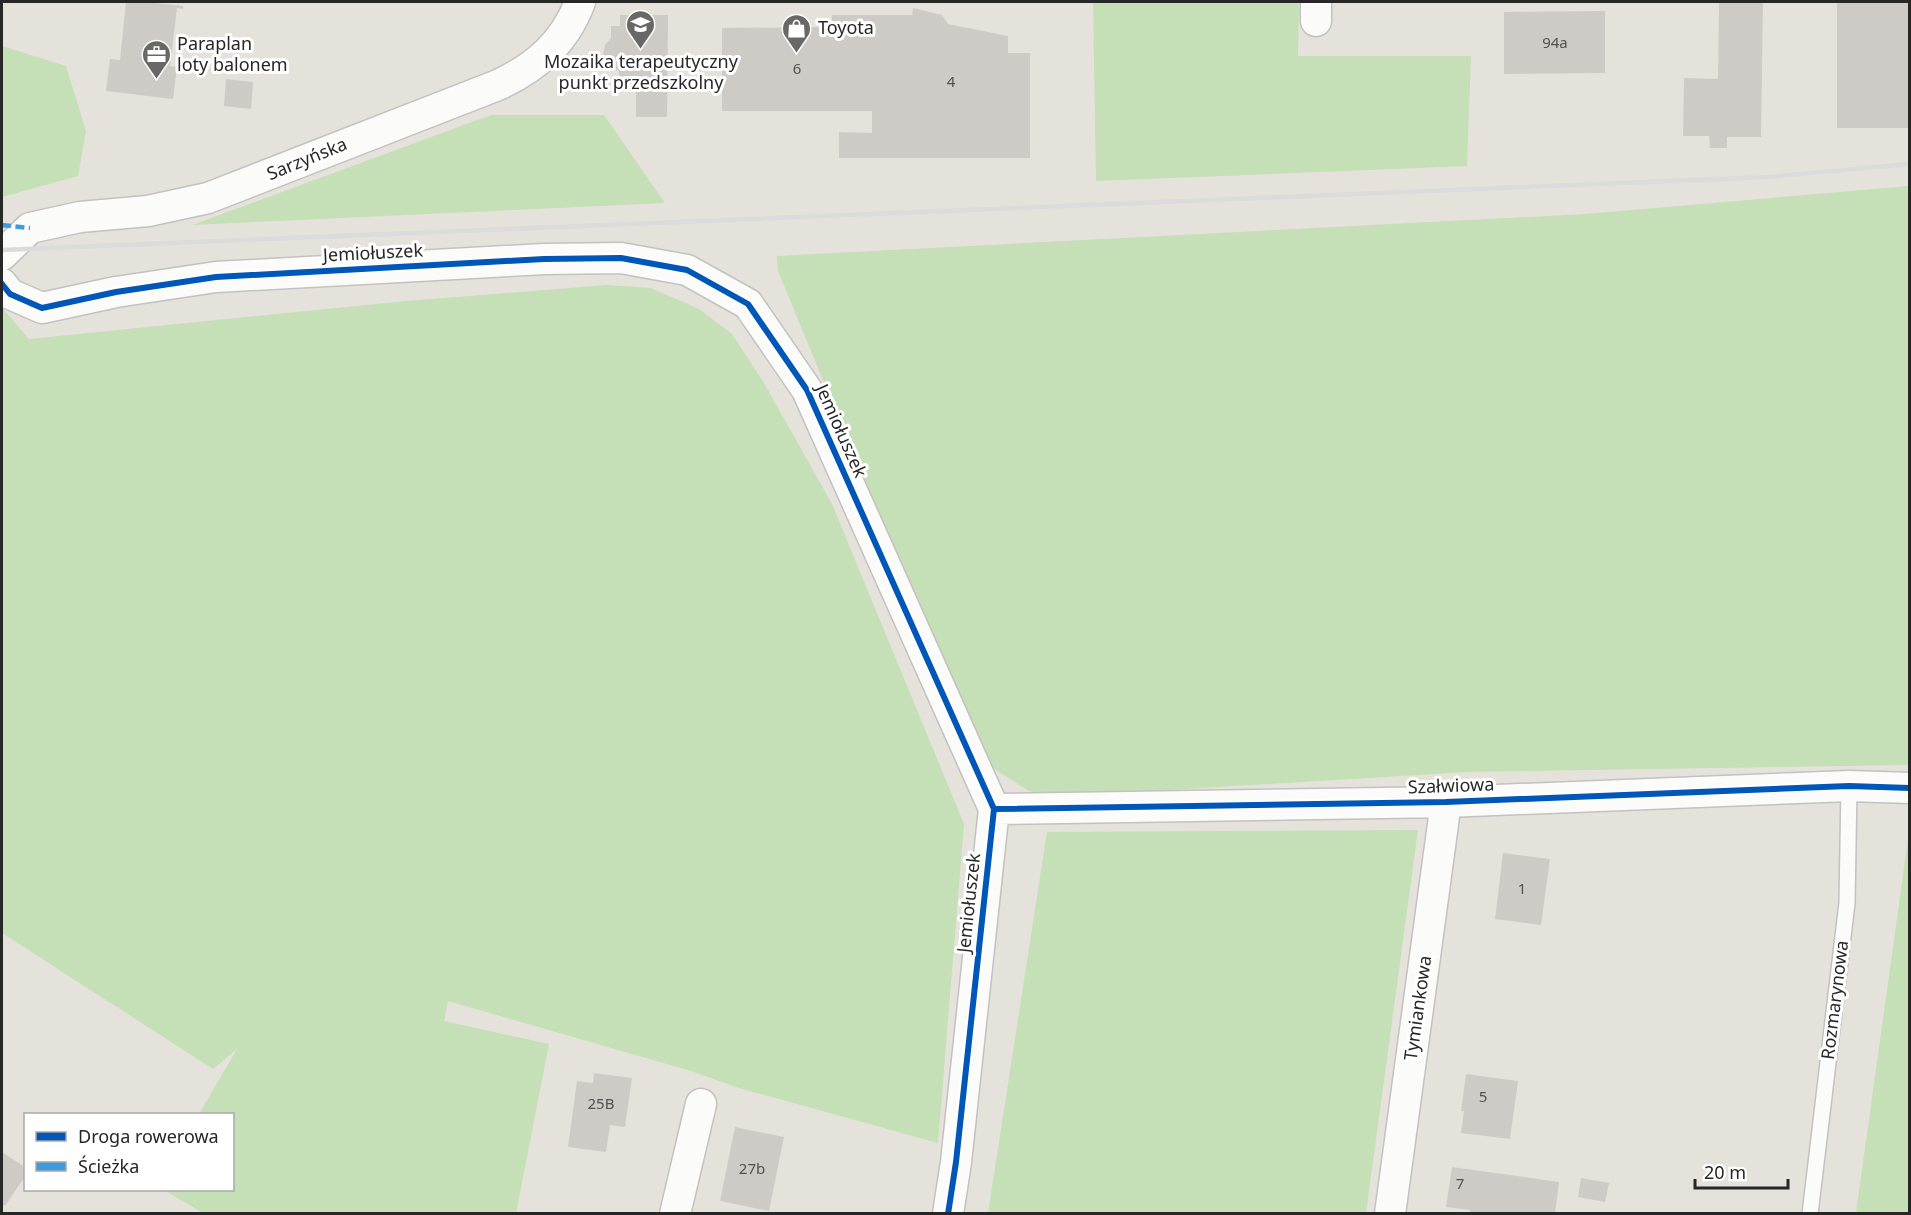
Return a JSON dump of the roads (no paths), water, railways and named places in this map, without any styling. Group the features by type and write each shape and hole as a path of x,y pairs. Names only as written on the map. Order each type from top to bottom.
{"street":[{"name":"Sarzyńska","path":"2,255 30,228 80,217 148,211 208,198 498,85 534,66 550,51 573,20 580,2"},
{"name":"Jemiołuszek","path":"2,284 10,294 42,308 116,292 216,277 544,259 621,258 687,270 748,304 807,390 993,809 956,1162 948,1214"},
{"name":"Szałwiowa","path":"993,809 1446,802 1849,786 1910,788"},
{"name":"Tymiankowa","path":"1390,1214 1446,802"},
{"path":"675,1214 701,1104"}],"lane":[{"name":"Rozmarynowa","path":"1810,1214 1847,903 1849,786"}],"railway":[{"path":"2,250 1768,177 1910,164"}],"place":[{"name":"Mozaika terapeutyczny punkt przedszkolny","path":"641,50"},
{"name":"Toyota","path":"797,54"},
{"name":"Paraplan loty balonem","path":"156,80"}]}
